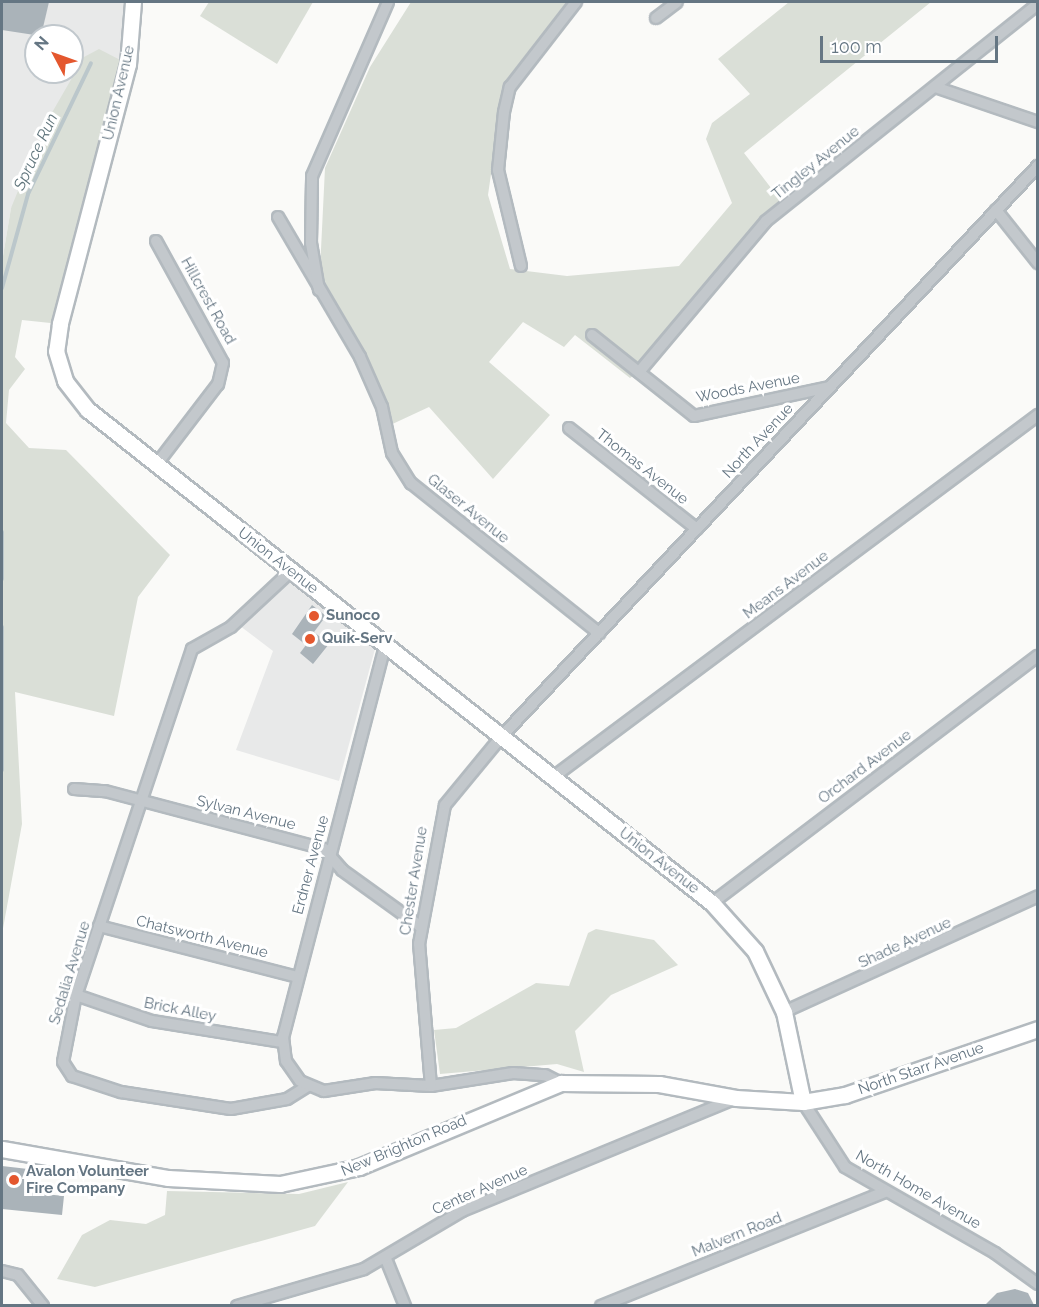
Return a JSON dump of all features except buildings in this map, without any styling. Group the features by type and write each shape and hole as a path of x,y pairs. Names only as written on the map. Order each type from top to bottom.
{"street":[{"name":"Union Avenue","path":"132,2 128,64 56,351 76,399 156,465 712,903 756,951 784,1012 803,1102"},
{"path":"320,290 310,233 312,176 388,2"},
{"path":"521,266 498,170 504,111 510,87 576,2"},
{"path":"656,18 677,2"},
{"name":"Tingley Avenue","path":"639,372 766,221 1038,4"},
{"path":"935,87 1038,122"},
{"name":"North Avenue","path":"501,737 1038,166"},
{"path":"996,210 1038,262"},
{"name":"Glaser Avenue","path":"278,217 360,357 382,407 392,453 411,483 599,633"},
{"name":"Hillcrest Road","path":"156,241 223,363 218,384 156,465"},
{"name":"Woods Avenue","path":"592,335 694,416 830,387"},
{"name":"Means Avenue","path":"552,778 1038,416"},
{"name":"Thomas Avenue","path":"569,428 697,529"},
{"name":"Sedalia Avenue","path":"291,571 231,627 196,642 76,995 63,1062 72,1076 121,1092 231,1109 287,1099 308,1086"},
{"name":"Erdner Avenue","path":"282,1042 329,854 385,646"},
{"name":"Orchard Avenue","path":"712,903 1038,656"},
{"name":"Chester Avenue","path":"431,1086 421,927 445,806 501,737"},
{"name":"Sylvan Avenue","path":"74,789 141,802 329,854"},
{"path":"329,854 342,870 421,927"},
{"name":"Shade Avenue","path":"784,1012 1038,896"},
{"name":"Chatsworth Avenue","path":"99,926 298,977"},
{"name":"Brick Alley","path":"76,995 152,1021 282,1042"},
{"name":"North Starr Avenue","path":"803,1102 845,1095 1038,1029"},
{"path":"282,1042 289,1069 308,1086 333,1091 375,1083 431,1086 513,1073 545,1075 561,1083"},
{"name":"New Brighton Road","path":"2,1149 168,1178 280,1184 359,1167 561,1083 660,1084 736,1098 803,1102"},
{"name":"Center Avenue","path":"237,1305 386,1259 462,1211 736,1098"},
{"name":"North Home Avenue","path":"803,1102 845,1167 995,1253 1038,1284"},
{"name":"Malvern Road","path":"601,1305 885,1192"},
{"path":"386,1259 405,1305"},
{"path":"2,1271 18,1275 43,1305"}],"shaded area":[{"path":"2,2 133,2 128,64 11,208 2,262"},
{"path":"209,2 313,2 277,64 200,16"},
{"path":"411,2 576,2 503,90 488,195 510,269 567,276 679,266 732,203 706,139 712,123 750,94 718,59 789,2 931,2 744,153 785,206 639,372 630,378 575,335 564,347 523,322 489,362 550,415 493,479 429,407 386,427 382,407 319,290 325,168 370,67"},
{"path":"99,49 128,64 60,324 22,320 15,357 25,369 9,390 6,423 29,448 66,450 170,555 138,597 114,716 15,692 22,824 2,934 2,262 11,208 46,123 68,84 84,84 84,57"},
{"path":"288,580 375,649 339,781 236,750 273,651 240,626"},
{"path":"596,929 654,940 678,965 611,995 575,1031 584,1072 557,1064 440,1074 434,1030 456,1028 536,983 569,986 588,933"},
{"path":"348,1182 315,1226 95,1287 57,1279 82,1235 110,1220 146,1224 165,1215 167,1191 299,1194"}],"waterway":[{"name":"Spruce Run","path":"2,288 28,194 91,63"},
{"name":"Spruce Run","path":"2,532 2,579"},
{"name":"Spruce Run","path":"2,627 2,770"}],"place":[{"name":"Sunoco","path":"314,616"},
{"name":"Quik-Serv","path":"310,639"},
{"name":"Avalon Volunteer Fire Company","path":"14,1180"}]}
